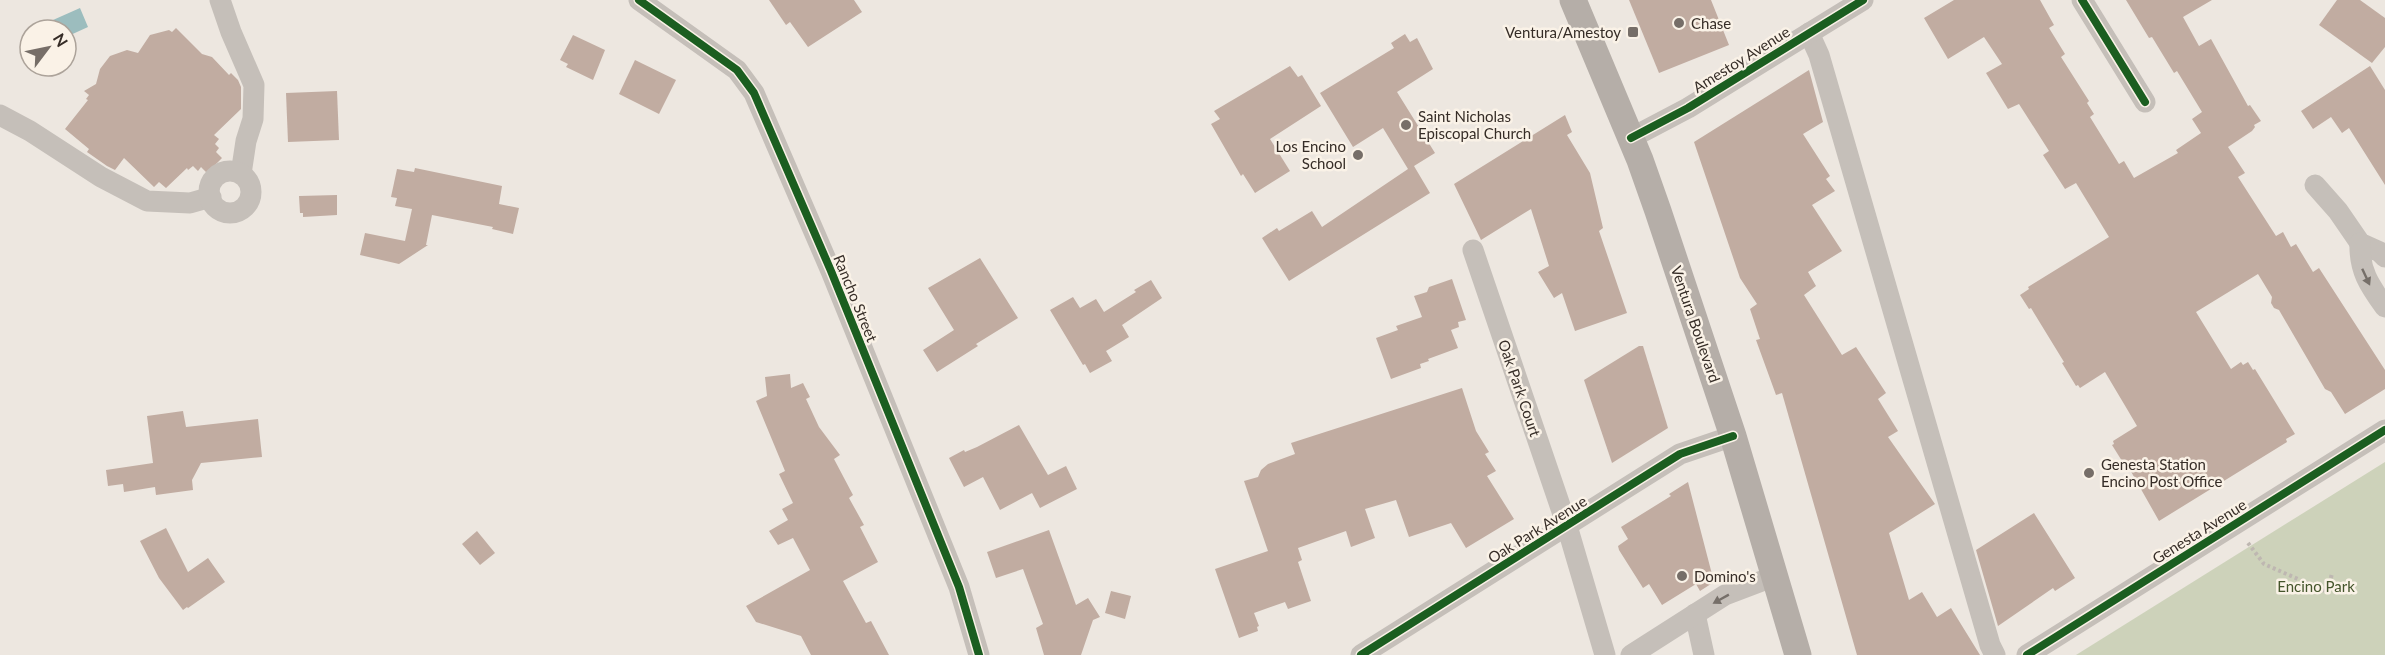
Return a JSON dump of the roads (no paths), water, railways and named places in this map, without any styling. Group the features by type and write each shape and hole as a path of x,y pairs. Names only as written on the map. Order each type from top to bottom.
{"main road":[{"name":"Ventura Boulevard","path":"1573,0 1631,138 1658,211 1733,436 1798,655"}],"street":[{"path":"220,0 254,85 253,119 246,141 241,174"},
{"name":"Rancho Street","path":"639,0 737,70 754,93 831,272 955,577 979,655"},
{"name":"Amestoy Avenue","path":"1631,138 1688,108 1863,0"},
{"path":"2082,0 2145,102"},
{"path":"1809,33 1819,55 1986,634 1995,655"},
{"path":"0,115 30,131 101,177 147,201 190,203 211,198"},
{"path":"227,171 241,174 250,184 248,203 237,212 224,212 213,204 211,184 220,174 227,171"},
{"path":"2315,185 2338,211 2360,243 2380,252 2385,257"},
{"path":"2360,243 2359,262 2370,285 2385,307"},
{"name":"Oak Park Court","path":"1473,250 1567,526 1605,655"},
{"name":"Genesta Avenue","path":"2026,655 2385,430"},
{"name":"Oak Park Avenue","path":"1361,655 1680,454 1733,436"},
{"path":"1631,655 1725,595 1775,576"},
{"path":"1695,614 1704,655"}],"water":[{"path":"80,8 88,27 78,32 78,18 58,18"}],"place":[{"name":"Chase","path":"1679,23"},
{"name":"Ventura/Amestoy","path":"1633,32"},
{"name":"Saint Nicholas Episcopal Church","path":"1406,125"},
{"name":"Los Encino School","path":"1358,155"},
{"name":"Genesta Station Encino Post Office","path":"2089,473"},
{"name":"Domino's","path":"1682,576"}],"park label":[{"name":"Encino Park","path":"2316,586"}]}
